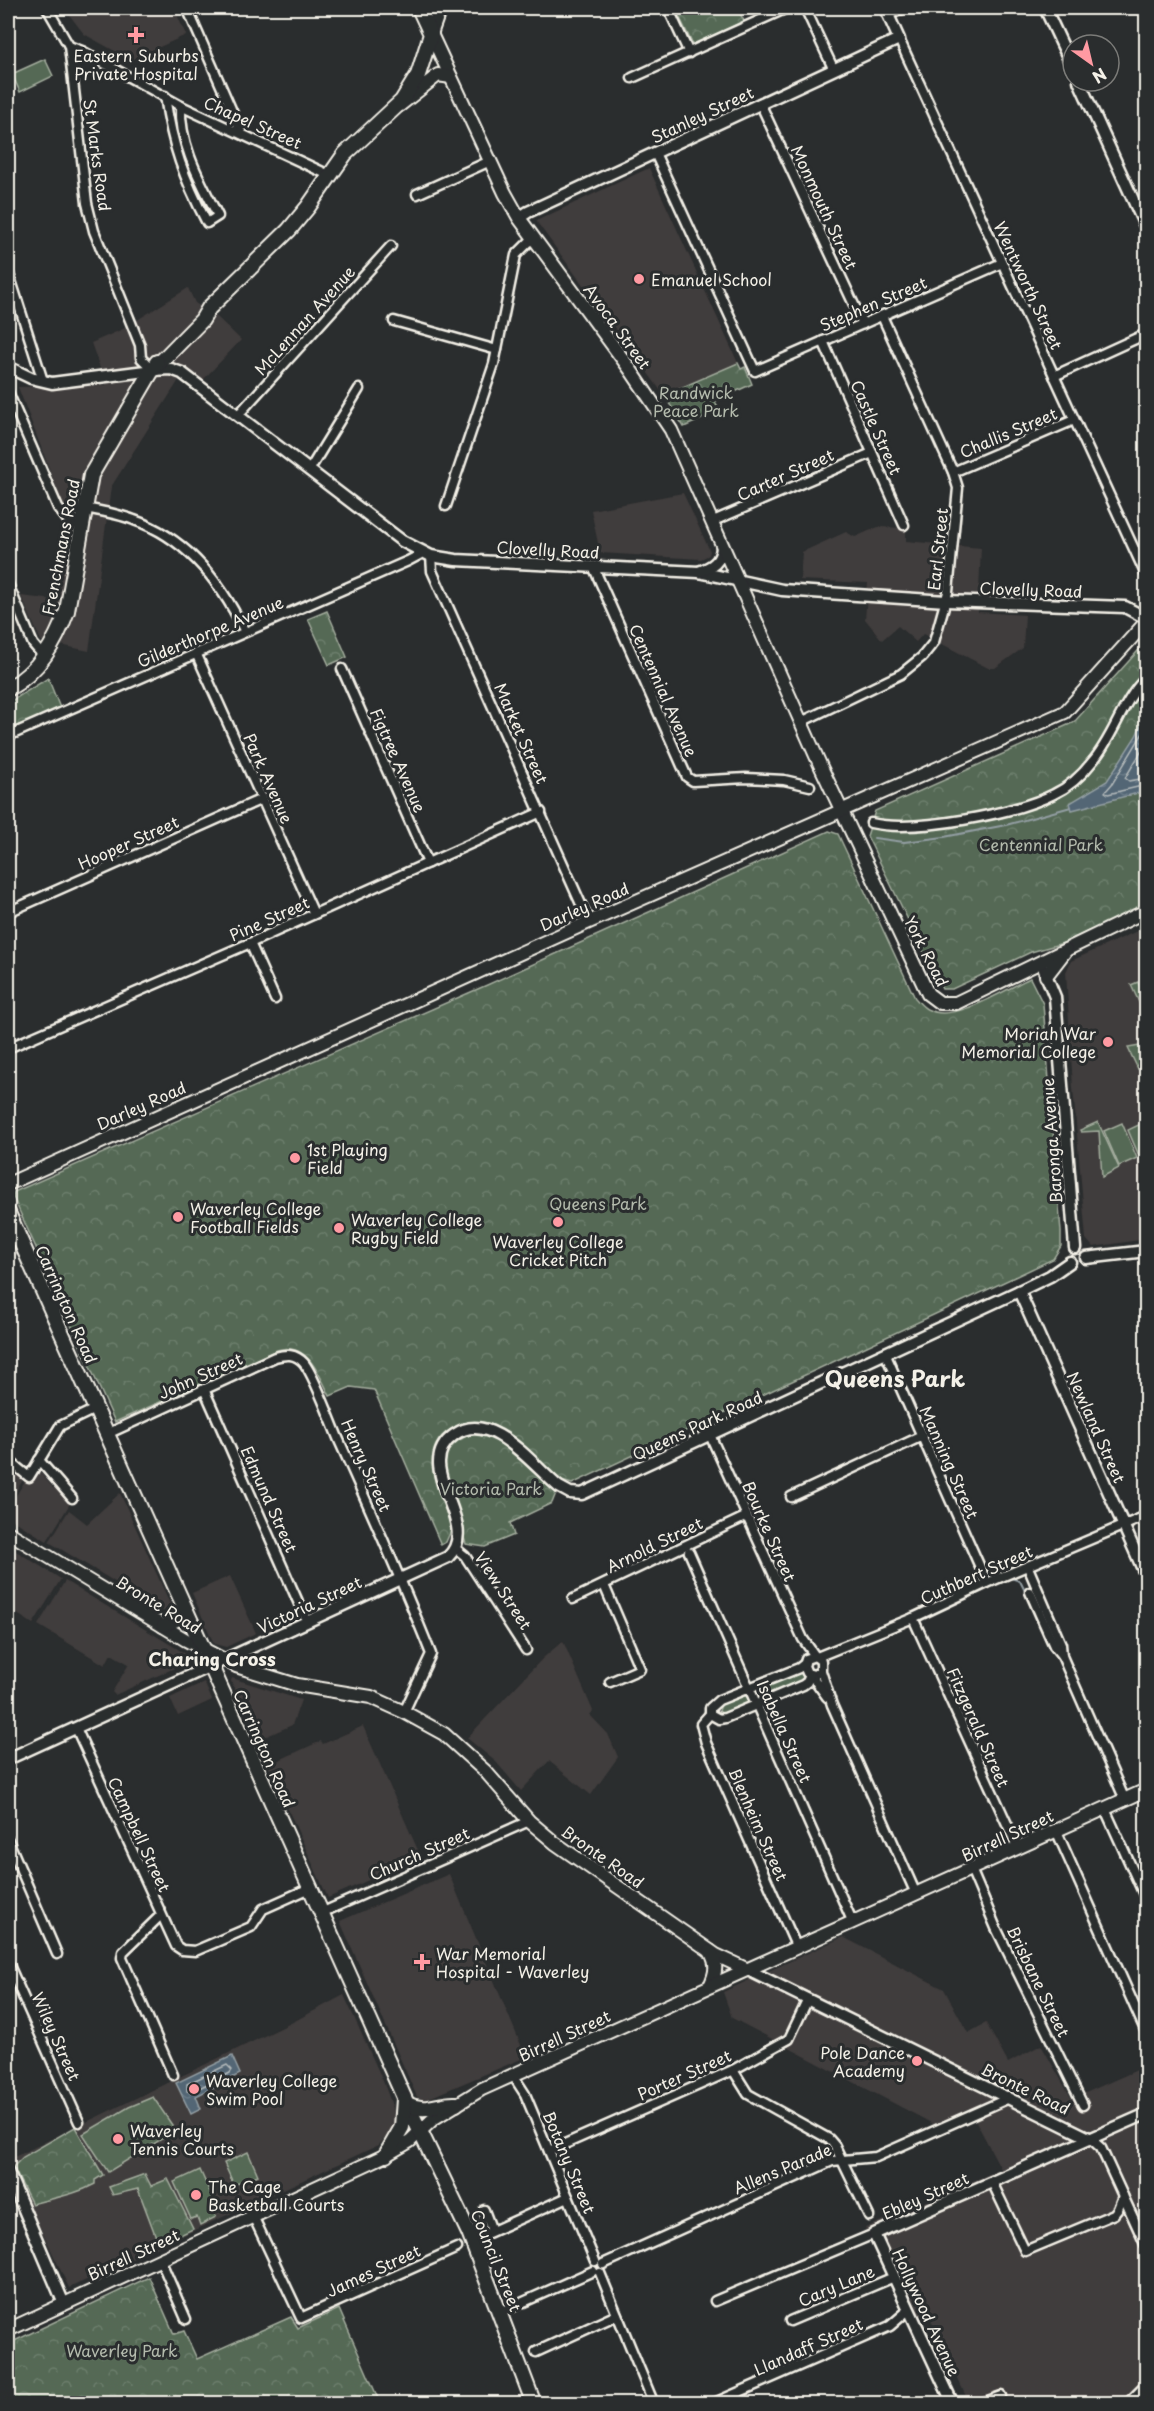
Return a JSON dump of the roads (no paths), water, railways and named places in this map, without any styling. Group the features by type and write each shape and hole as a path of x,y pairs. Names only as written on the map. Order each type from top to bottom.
{"main road":[{"name":"Avoca Street","path":"419,8 519,218 667,424 839,806"},
{"path":"431,34 437,17 444,8"},
{"name":"Frenchmans Road","path":"8,689 23,679 55,642 67,611 91,475 153,370 202,320 209,308 289,230 345,154 392,111 413,85 431,34"},
{"path":"392,111 418,93 438,75 451,77"},
{"name":"Darley Road","path":"8,1184 589,922 839,806 1065,712 1146,622"},
{"name":"York Road","path":"839,806 924,989 931,998 940,1003 956,1003 1146,911"},
{"path":"1046,976 1066,949"},
{"name":"Carrington Road","path":"8,1213 204,1650 217,1663 310,1888 405,2101 421,2131"},
{"name":"Bronte Road","path":"8,1532 204,1650"},
{"path":"163,1626 177,1620 184,1605"},
{"name":"Bronte Road","path":"217,1663 297,1685 371,1697 444,1734 486,1772 529,1821 555,1843 709,1950 748,1970"},
{"name":"Birrell Street","path":"8,2330 386,2155 410,2141 433,2119 482,2089 514,2077 710,1986 1146,1790"},
{"path":"709,1950 716,1966 716,1973 710,1986"},
{"path":"386,2155 402,2127 405,2101 420,2110 443,2103 456,2104"},
{"name":"Council Street","path":"421,2131 469,2233 534,2403"}],"street":[{"name":"St Marks Road","path":"47,8 69,46 87,203 94,231 140,345 141,358 153,370"},
{"path":"187,8 242,134"},
{"path":"668,8 688,53"},
{"path":"632,78 787,8"},
{"path":"805,8 833,68"},
{"path":"887,11 902,8"},
{"path":"1045,8 1061,42"},
{"name":"Wentworth Street","path":"887,11 1146,575"},
{"name":"Stanley Street","path":"519,218 833,68 899,39"},
{"name":"Chapel Street","path":"69,46 181,106 329,175"},
{"path":"1084,93 1146,228"},
{"path":"165,96 169,126 180,166 207,223 218,216 198,176 186,144 181,106"},
{"name":"Monmouth Street","path":"760,103 862,324"},
{"name":"Stephen Street","path":"655,153 755,371 1002,263"},
{"path":"417,194 490,161"},
{"path":"446,507 497,350 516,255 533,238"},
{"name":"McLennan Avenue","path":"238,415 391,246"},
{"path":"8,271 43,381"},
{"name":"Earl Street","path":"801,722 911,667 934,642 946,601 958,488 953,472 882,316"},
{"path":"394,321 497,350"},
{"path":"1054,376 1146,334"},
{"name":"Castle Street","path":"823,341 904,525"},
{"name":"Clovelly Road","path":"9,371 43,381 63,383 153,370 171,369 182,373 402,541 427,554 456,560 699,572 782,591 946,601 1125,607 1146,618"},
{"path":"310,470 359,388"},
{"path":"8,392 58,508 70,523 82,527"},
{"name":"Challis Street","path":"953,472 1074,420"},
{"name":"Carter Street","path":"711,522 872,453"},
{"path":"85,508 135,520 180,545 218,585 231,603 245,632"},
{"path":"699,572 716,564 722,547"},
{"name":"Gilderthorpe Avenue","path":"8,736 427,554"},
{"name":"Market Street","path":"427,554 432,571 589,922"},
{"name":"Centennial Avenue","path":"593,566 687,777 697,781 746,778 784,780 810,786"},
{"path":"8,584 33,644 44,657"},
{"name":"Park Avenue","path":"196,653 314,914"},
{"name":"Figtree Avenue","path":"342,669 428,863"},
{"path":"871,823 902,825 959,820 1001,812 1056,794 1070,785 1092,762 1117,724 1132,695 1146,678"},
{"name":"Hooper Street","path":"8,912 262,799"},
{"name":"Pine Street","path":"8,1048 250,943 541,812"},
{"path":"250,943 275,999"},
{"name":"Baronga Avenue","path":"1040,962 1055,997 1075,1248"},
{"path":"1086,1258 1083,1250 1075,1248 1069,1254 1070,1262 1080,1265 1086,1258 1146,1251"},
{"name":"Queens Park Road","path":"455,1548 458,1528 440,1474 439,1460 449,1438 462,1430 470,1427 485,1428 500,1435 564,1491 575,1494 587,1492 1019,1291 1050,1276 1070,1262"},
{"name":"Newland Street","path":"1019,1291 1146,1576"},
{"name":"Manning Street","path":"885,1353 987,1583"},
{"name":"John Street","path":"107,1434 284,1354 291,1354 305,1364"},
{"name":"Henry Street","path":"305,1364 400,1579 430,1654 404,1712"},
{"name":"Edmund Street","path":"204,1389 307,1622"},
{"path":"8,1460 29,1477 60,1426 96,1409"},
{"name":"Bourke Street","path":"710,1435 810,1659"},
{"path":"791,1497 922,1436"},
{"path":"39,1460 72,1498"},
{"name":"Arnold Street","path":"573,1599 747,1516"},
{"name":"Cuthbert Street","path":"710,1714 710,1708 718,1700 799,1668 810,1659 914,1618 987,1583 1146,1516"},
{"name":"Victoria Street","path":"8,1759 448,1557 455,1548"},
{"name":"View Street","path":"455,1548 465,1556 526,1650"},
{"name":"Isabella Street","path":"689,1552 853,1923"},
{"path":"1028,1567 1061,1644 1062,1656"},
{"path":"604,1585 640,1668 610,1682"},
{"path":"1030,1592 1054,1646 1062,1656 1125,1800"},
{"name":"Fitzgerald Street","path":"914,1618 1018,1848"},
{"path":"832,1706 804,1669 810,1659 822,1663 821,1671 832,1706 916,1894"},
{"path":"810,1675 817,1675 821,1671"},
{"path":"710,1714 719,1719 757,1705 803,1685 810,1675"},
{"name":"Blenheim Street","path":"710,1714 701,1724 706,1743 797,1948"},
{"name":"Campbell Street","path":"76,1728 160,1916 123,1952 123,1958 172,2075"},
{"path":"1104,1809 1146,1899"},
{"name":"Church Street","path":"321,1913 529,1821"},
{"path":"1056,1830 1146,2032"},
{"path":"8,1840 57,1954"},
{"name":"Brisbane Street","path":"971,1869 996,1928 1083,2105"},
{"path":"160,1916 176,1946 182,1950 195,1951 251,1927 263,1909 310,1888"},
{"name":"Wiley Street","path":"8,1963 79,2122"},
{"name":"Bronte Road","path":"748,1970 1091,2139 1101,2148 1146,2246"},
{"name":"Porter Street","path":"549,2151 733,2070 789,2038 808,1999"},
{"path":"733,2070 748,2094 829,2139 843,2159 869,2216"},
{"name":"Botany Street","path":"514,2077 525,2094 599,2262"},
{"name":"Allens Parade","path":"599,2262 832,2161 876,2157 1009,2098"},
{"name":"Ebley Street","path":"715,2301 874,2234 1146,2114"},
{"path":"8,2172 64,2304"},
{"path":"992,2182 1025,2251 1114,2214 1123,2196"},
{"path":"484,2210 489,2232 568,2196"},
{"name":"James Street","path":"254,2216 301,2318 457,2248"},
{"name":"Hollywood Avenue","path":"874,2234 953,2403"},
{"path":"160,2259 186,2319"},
{"path":"599,2262 596,2272 654,2403"},
{"path":"501,2312 596,2272"},
{"name":"Cary Lane","path":"790,2321 894,2277"},
{"name":"Llandaff Street","path":"712,2403 890,2326 905,2313 908,2307"},
{"path":"536,2352 617,2315"},
{"path":"890,2326 907,2322 918,2327"},
{"path":"1127,2403 1146,2385"},
{"path":"979,2403 1000,2396"}],"water":[{"path":"1146,714 1146,791 1072,810 1070,803 1107,781 1136,736"},
{"name":"Waverley College Swim Pool","path":"232,2056 240,2074 196,2096 201,2109 191,2114 176,2083"}],"waterway":[{"path":"874,838 904,842 944,837 1006,825 1071,807"},
{"path":"1011,1578 1020,1581 1025,1591"}],"place":[{"name":"Eastern Suburbs Private Hospital","path":"136,35"},
{"name":"Emanuel School","path":"639,279"},
{"name":"Moriah War Memorial College","path":"1108,1042"},
{"name":"1st Playing Field","path":"295,1158"},
{"name":"Waverley College Football Fields","path":"178,1217"},
{"name":"Waverley College Cricket Pitch","path":"558,1222"},
{"name":"Waverley College Rugby Field","path":"339,1228"},
{"name":"War Memorial Hospital - Waverley","path":"422,1962"},
{"name":"Pole Dance Academy","path":"917,2061"},
{"name":"Waverley College Swim Pool","path":"194,2089"},
{"name":"Waverley Tennis Courts","path":"118,2139"},
{"name":"The Cage Basketball Courts","path":"196,2195"}],"district":[{"name":"Queens Park","path":"895,1377"},
{"name":"Charing Cross","path":"212,1658"}],"park label":[{"name":"Randwick Peace Park","path":"696,401"},
{"name":"Centennial Park","path":"1041,844"},
{"name":"Victoria Park","path":"491,1488"},
{"name":"Waverley Park","path":"122,2350"}]}
